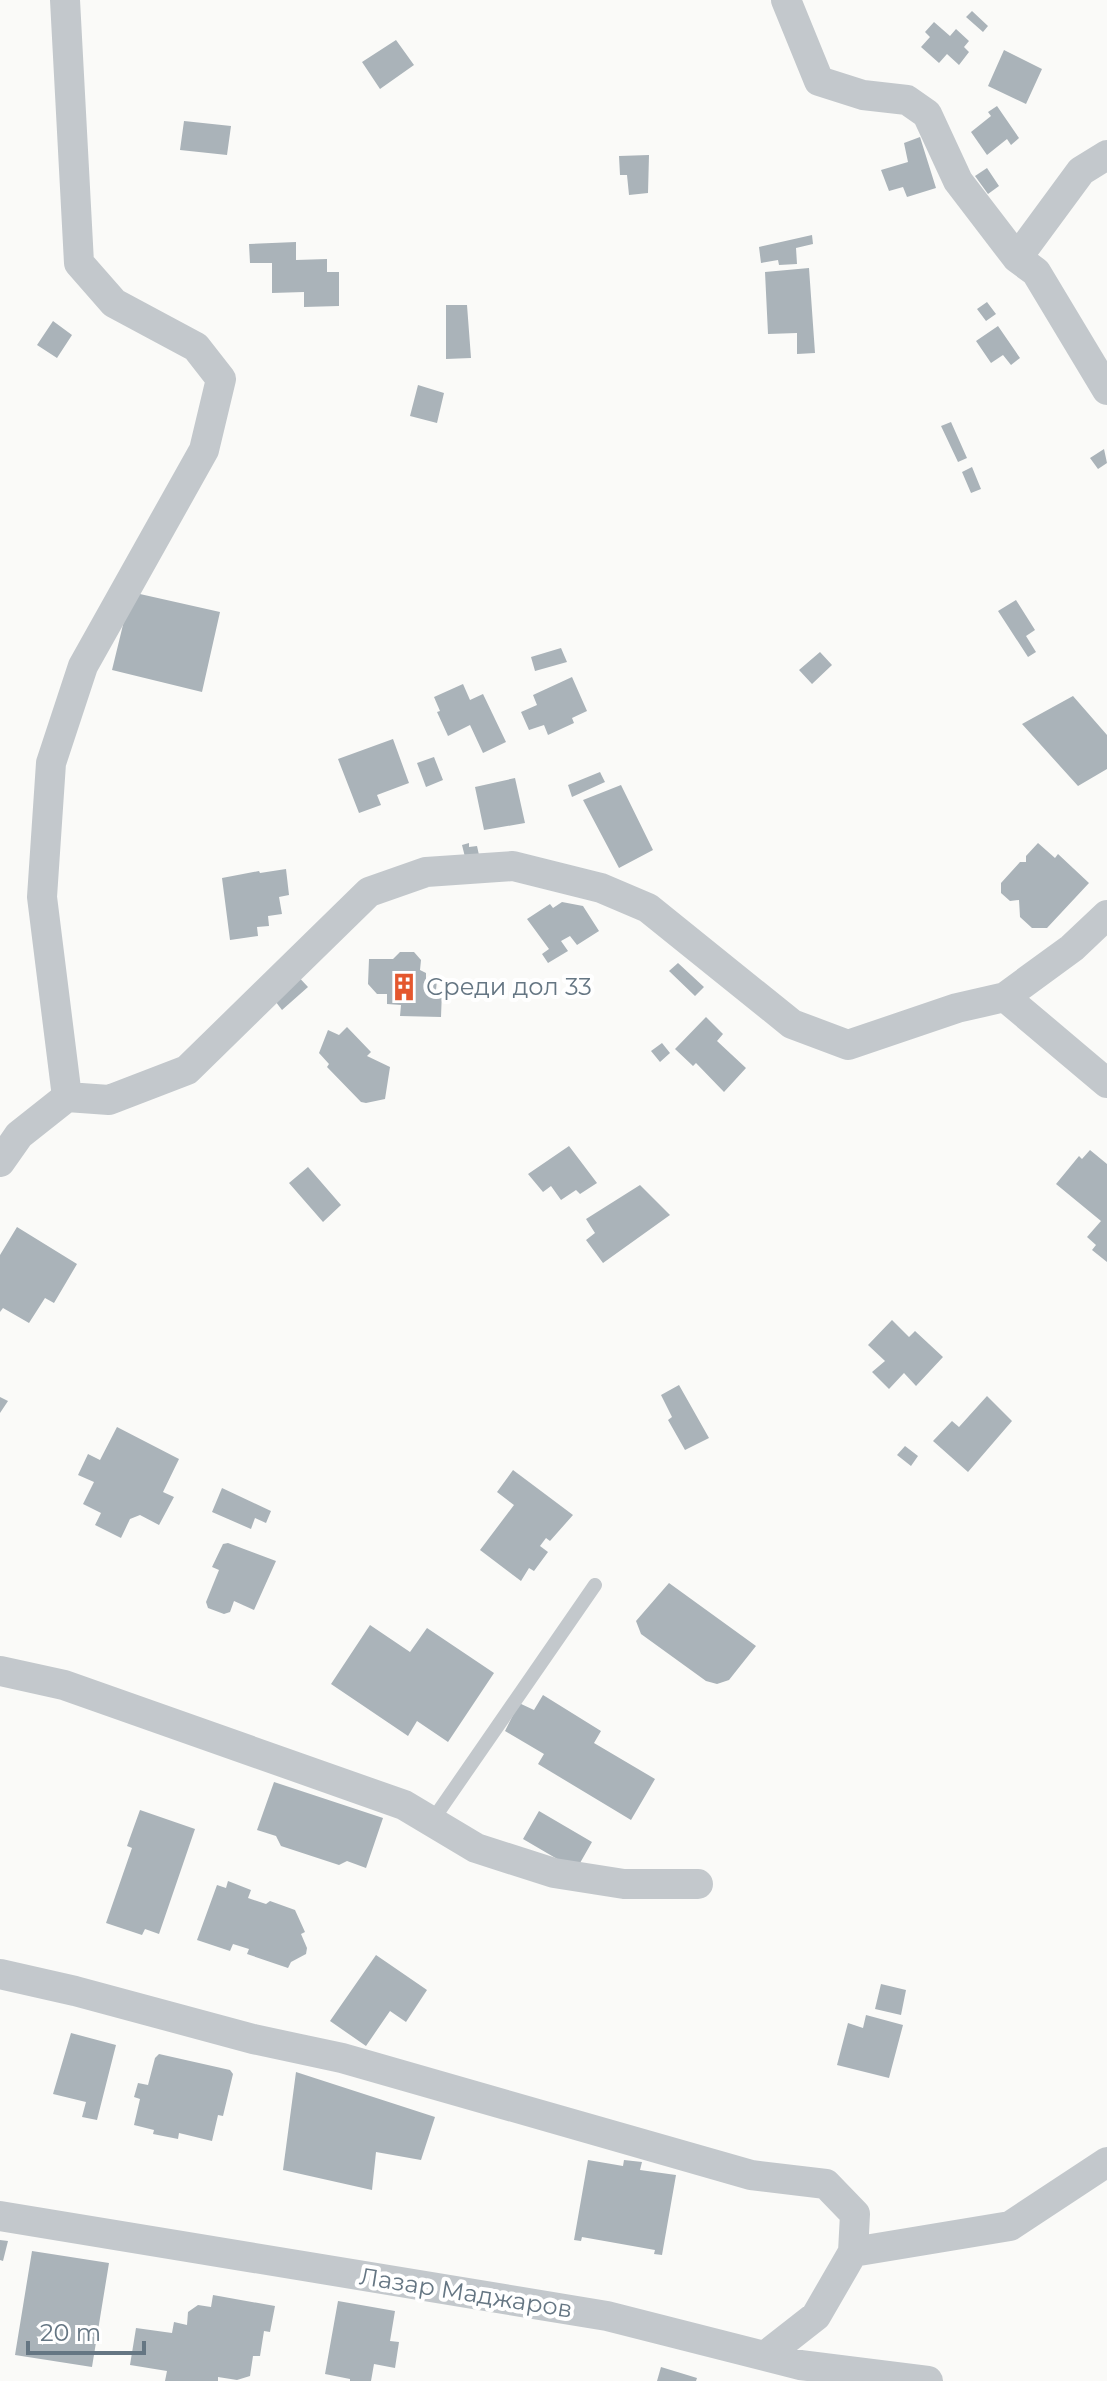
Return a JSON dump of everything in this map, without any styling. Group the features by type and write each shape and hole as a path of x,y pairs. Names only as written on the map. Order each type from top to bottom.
{"street":[{"path":"65,0 79,263 114,303 196,347 221,379 204,450 83,666 51,763 42,897 67,1097"},
{"path":"786,0 819,81 863,95 907,100 927,114 958,181 1017,258 1036,272 1107,390"},
{"path":"1017,258 1081,171 1107,155"},
{"path":"0,1162 19,1135 67,1097 109,1100 187,1070 369,892 426,872 513,866 613,893 648,908 792,1024 848,1045 957,1008 1005,997 1072,948 1107,915"},
{"path":"1005,997 1107,1083"},
{"path":"0,1671 77,1690 404,1805 476,1848 554,1873 624,1884 698,1884"},
{"path":"0,1974 253,2039 342,2058 751,2175 826,2184 855,2214 853,2252 816,2316 765,2356"},
{"path":"853,2252 1010,2226 1107,2162"},
{"name":"Лазар Маджаров","path":"0,2216 607,2316 800,2365 928,2381"}],"lane":[{"path":"432,1821 595,1585"}],"building":[{"path":"972,11 988,26 983,32 966,17"},
{"path":"934,22 950,36 956,29 969,41 964,47 969,52 959,65 947,54 939,63 921,47 930,37 925,32"},
{"path":"396,40 414,65 380,89 362,62"},
{"path":"1004,50 1042,69 1026,104 988,86"},
{"path":"997,106 1019,138 1011,145 1007,139 987,155 971,132 991,116 988,112"},
{"path":"184,121 231,126 227,155 180,150"},
{"path":"920,137 936,188 907,197 903,187 889,191 881,170 908,162 904,143"},
{"path":"649,155 648,193 629,195 627,175 620,175 619,156"},
{"path":"987,168 999,186 988,194 975,176"},
{"path":"812,235 813,244 796,248 797,264 779,265 778,260 761,263 759,247"},
{"path":"296,242 296,260 327,259 327,272 339,272 339,306 304,307 304,292 272,293 272,263 250,263 249,244"},
{"path":"809,268 815,353 797,354 797,333 768,334 765,272"},
{"path":"987,302 996,314 986,321 977,309"},
{"path":"446,305 467,305 471,358 446,359"},
{"path":"53,321 72,335 57,358 37,345"},
{"path":"998,326 1020,358 1011,365 1003,355 991,363 976,341"},
{"path":"418,385 444,393 437,423 410,416"},
{"path":"951,422 967,458 958,462 941,426"},
{"path":"1104,449 1107,463 1098,469 1090,458"},
{"path":"972,467 981,489 971,493 962,472"},
{"path":"131,592 220,612 202,692 112,670"},
{"path":"1016,600 1035,630 1026,636 1036,652 1028,657 998,611"},
{"path":"561,648 567,662 535,671 531,657"},
{"path":"820,652 832,665 812,684 799,670"},
{"path":"572,677 587,711 572,718 574,723 548,735 544,725 529,730 521,712 537,705 533,695"},
{"path":"463,684 470,700 483,694 506,742 483,753 470,725 448,736 434,697"},
{"path":"1073,696 1107,735 1107,769 1078,786 1022,724"},
{"path":"393,739 409,783 377,795 381,805 359,813 338,759"},
{"path":"434,757 443,780 426,787 417,763"},
{"path":"600,772 605,782 572,797 568,785"},
{"path":"515,778 525,823 484,830 475,787"},
{"path":"621,785 653,850 619,868 583,800"},
{"path":"469,843 469,847 477,846 479,855 465,857 462,845"},
{"path":"1038,843 1055,858 1058,854 1089,883 1047,928 1032,928 1020,917 1019,900 1010,901 1001,893 1001,883 1020,862 1026,862 1026,856"},
{"path":"286,869 289,895 279,897 282,914 268,916 269,926 257,927 258,936 230,940 222,878"},
{"path":"562,902 583,906 599,931 577,945 570,936 561,941 568,951 548,963 542,954 549,949 527,919 550,904 553,908"},
{"name":"Среди дол 33","path":"400,952 414,952 421,960 420,970 426,973 426,980 437,980 436,990 442,990 441,1017 400,1016 401,1005 387,1004 387,994 377,994 368,984 369,959 393,959"},
{"path":"678,963 704,987 695,996 669,971"},
{"path":"294,972 308,987 282,1010 269,993"},
{"path":"706,1017 723,1034 717,1041 746,1068 724,1092 696,1063 693,1066 675,1049"},
{"path":"347,1027 371,1052 367,1056 390,1067 385,1099 361,1102 327,1067 329,1064 319,1053 328,1030 339,1035"},
{"path":"662,1043 670,1053 660,1062 651,1051"},
{"path":"569,1146 597,1183 580,1194 576,1190 561,1200 551,1186 543,1192 528,1174"},
{"path":"1090,1150 1107,1164 1107,1262 1092,1250 1096,1245 1087,1237 1101,1221 1056,1184 1079,1156 1082,1159"},
{"path":"308,1167 341,1205 323,1222 289,1183"},
{"path":"640,1185 670,1215 603,1263 586,1240 595,1233 586,1219"},
{"path":"17,1227 77,1264 54,1303 45,1298 29,1323 3,1308 0,1312 0,1255"},
{"path":"892,1320 909,1337 915,1331 943,1357 916,1386 904,1373 889,1389 872,1372 885,1361 868,1345"},
{"path":"679,1385 709,1438 685,1450 668,1420 672,1417 661,1395"},
{"path":"987,1396 1012,1421 968,1472 933,1441 952,1421 959,1427"},
{"path":"0,1397 8,1401 0,1413"},
{"path":"117,1427 179,1459 163,1492 174,1497 159,1525 140,1515 130,1519 121,1538 95,1525 101,1513 83,1504 94,1482 78,1475 88,1454 100,1460"},
{"path":"905,1446 918,1456 911,1466 897,1455"},
{"path":"513,1470 573,1515 550,1541 546,1538 540,1546 548,1552 534,1571 529,1568 521,1581 480,1550 514,1505 497,1492"},
{"path":"222,1488 271,1511 266,1523 255,1518 251,1529 212,1512"},
{"path":"228,1543 276,1561 254,1610 234,1601 230,1612 224,1614 208,1608 206,1602 219,1570 212,1567 223,1544"},
{"path":"669,1583 756,1646 729,1680 717,1684 706,1681 641,1634 636,1621"},
{"path":"370,1625 410,1652 427,1628 494,1673 448,1742 417,1721 408,1736 331,1684"},
{"path":"543,1695 601,1731 594,1743 655,1779 631,1820 538,1764 544,1754 505,1731 519,1703 534,1710"},
{"path":"274,1782 383,1818 366,1868 347,1861 339,1865 281,1846 276,1836 257,1830"},
{"path":"140,1810 195,1829 159,1934 145,1929 142,1935 106,1923 132,1848 127,1846"},
{"path":"539,1811 592,1842 576,1870 523,1839"},
{"path":"228,1881 251,1890 248,1898 266,1904 270,1901 295,1910 305,1932 301,1934 307,1948 306,1954 291,1962 288,1968 247,1954 249,1949 233,1944 230,1951 197,1940 217,1885 226,1888"},
{"path":"376,1955 427,1990 406,2022 390,2011 366,2046 330,2021"},
{"path":"881,1984 906,1990 901,2015 875,2009"},
{"path":"866,2015 903,2025 889,2078 837,2065 848,2023 863,2028"},
{"path":"71,2033 116,2045 97,2120 82,2117 86,2102 53,2094"},
{"path":"159,2054 230,2070 233,2074 223,2116 218,2115 212,2141 179,2133 178,2139 153,2134 154,2130 134,2125 140,2099 134,2097 138,2083 148,2085 155,2058"},
{"path":"296,2072 435,2117 421,2160 376,2152 372,2190 283,2170"},
{"path":"588,2160 623,2166 624,2160 642,2162 640,2170 676,2175 662,2255 654,2254 655,2250 582,2237 581,2241 574,2240"},
{"path":"0,2240 8,2241 3,2261 0,2260"},
{"path":"32,2251 109,2263 92,2367 15,2355"},
{"path":"213,2295 275,2306 270,2332 264,2331 260,2356 253,2356 250,2376 237,2380 218,2377 218,2381 165,2381 167,2371 130,2365 136,2328 172,2333 174,2322 187,2325 188,2312 198,2305 211,2307"},
{"path":"338,2301 395,2311 390,2341 399,2342 395,2368 374,2364 371,2381 350,2381 325,2374"},
{"path":"661,2367 697,2378 696,2381 657,2381"}],"place":[{"name":"Среди дол 33","path":"404,987"}]}
